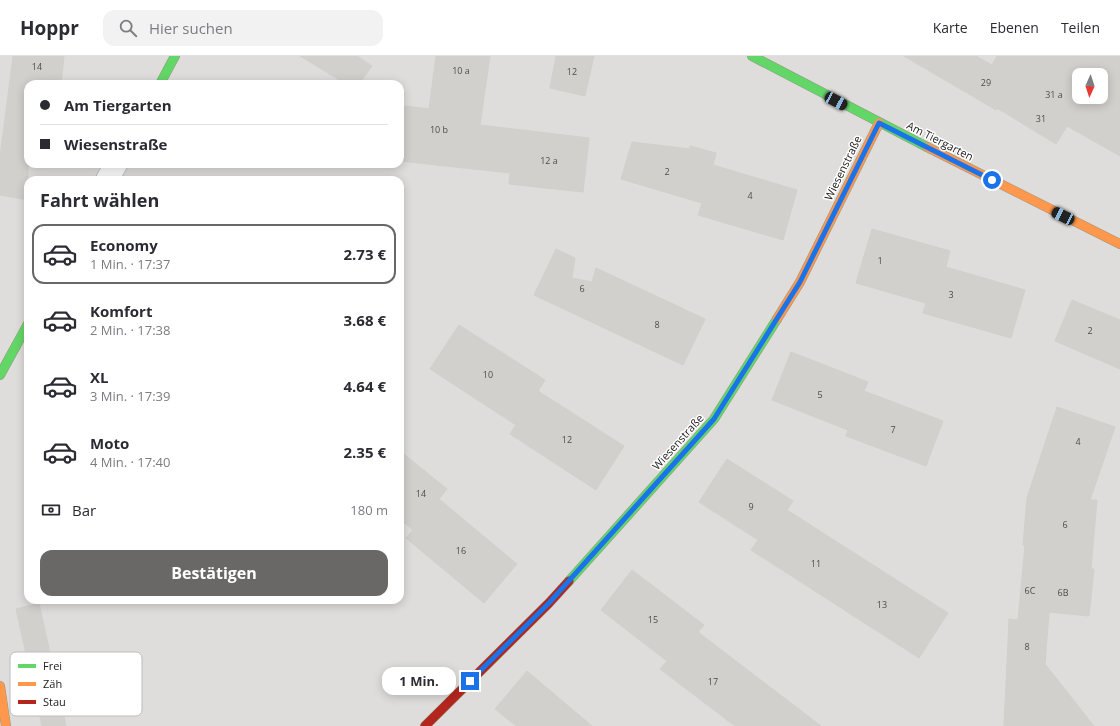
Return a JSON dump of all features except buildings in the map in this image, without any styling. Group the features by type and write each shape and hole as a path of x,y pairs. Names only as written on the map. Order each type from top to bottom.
{"street":[{"path":"162,80 175,56"},
{"name":"Am Tiergarten","path":"752,56 879,123 1120,244"},
{"name":"Wiesenstraße","path":"425,726 549,603 714,419 800,282 879,123"},
{"path":"0,375 24,331"},
{"path":"0,686 6,726"}],"shaded area":[{"path":"0,56 1120,56 1120,726 0,726"}],"traffic: fast":[{"path":"162,80 175,56"},
{"path":"752,56 927,147"},
{"path":"569,581 714,419 777,319"},
{"path":"0,375 24,331"}],"traffic: slow":[{"path":"777,319 800,282 879,123"},
{"path":"927,147 1120,244"},
{"path":"0,686 6,726"}],"traffic: jam":[{"path":"425,726 549,603 569,581"}],"route":[{"path":"470,681 549,603 714,419 800,282 879,123 992,180"}]}
